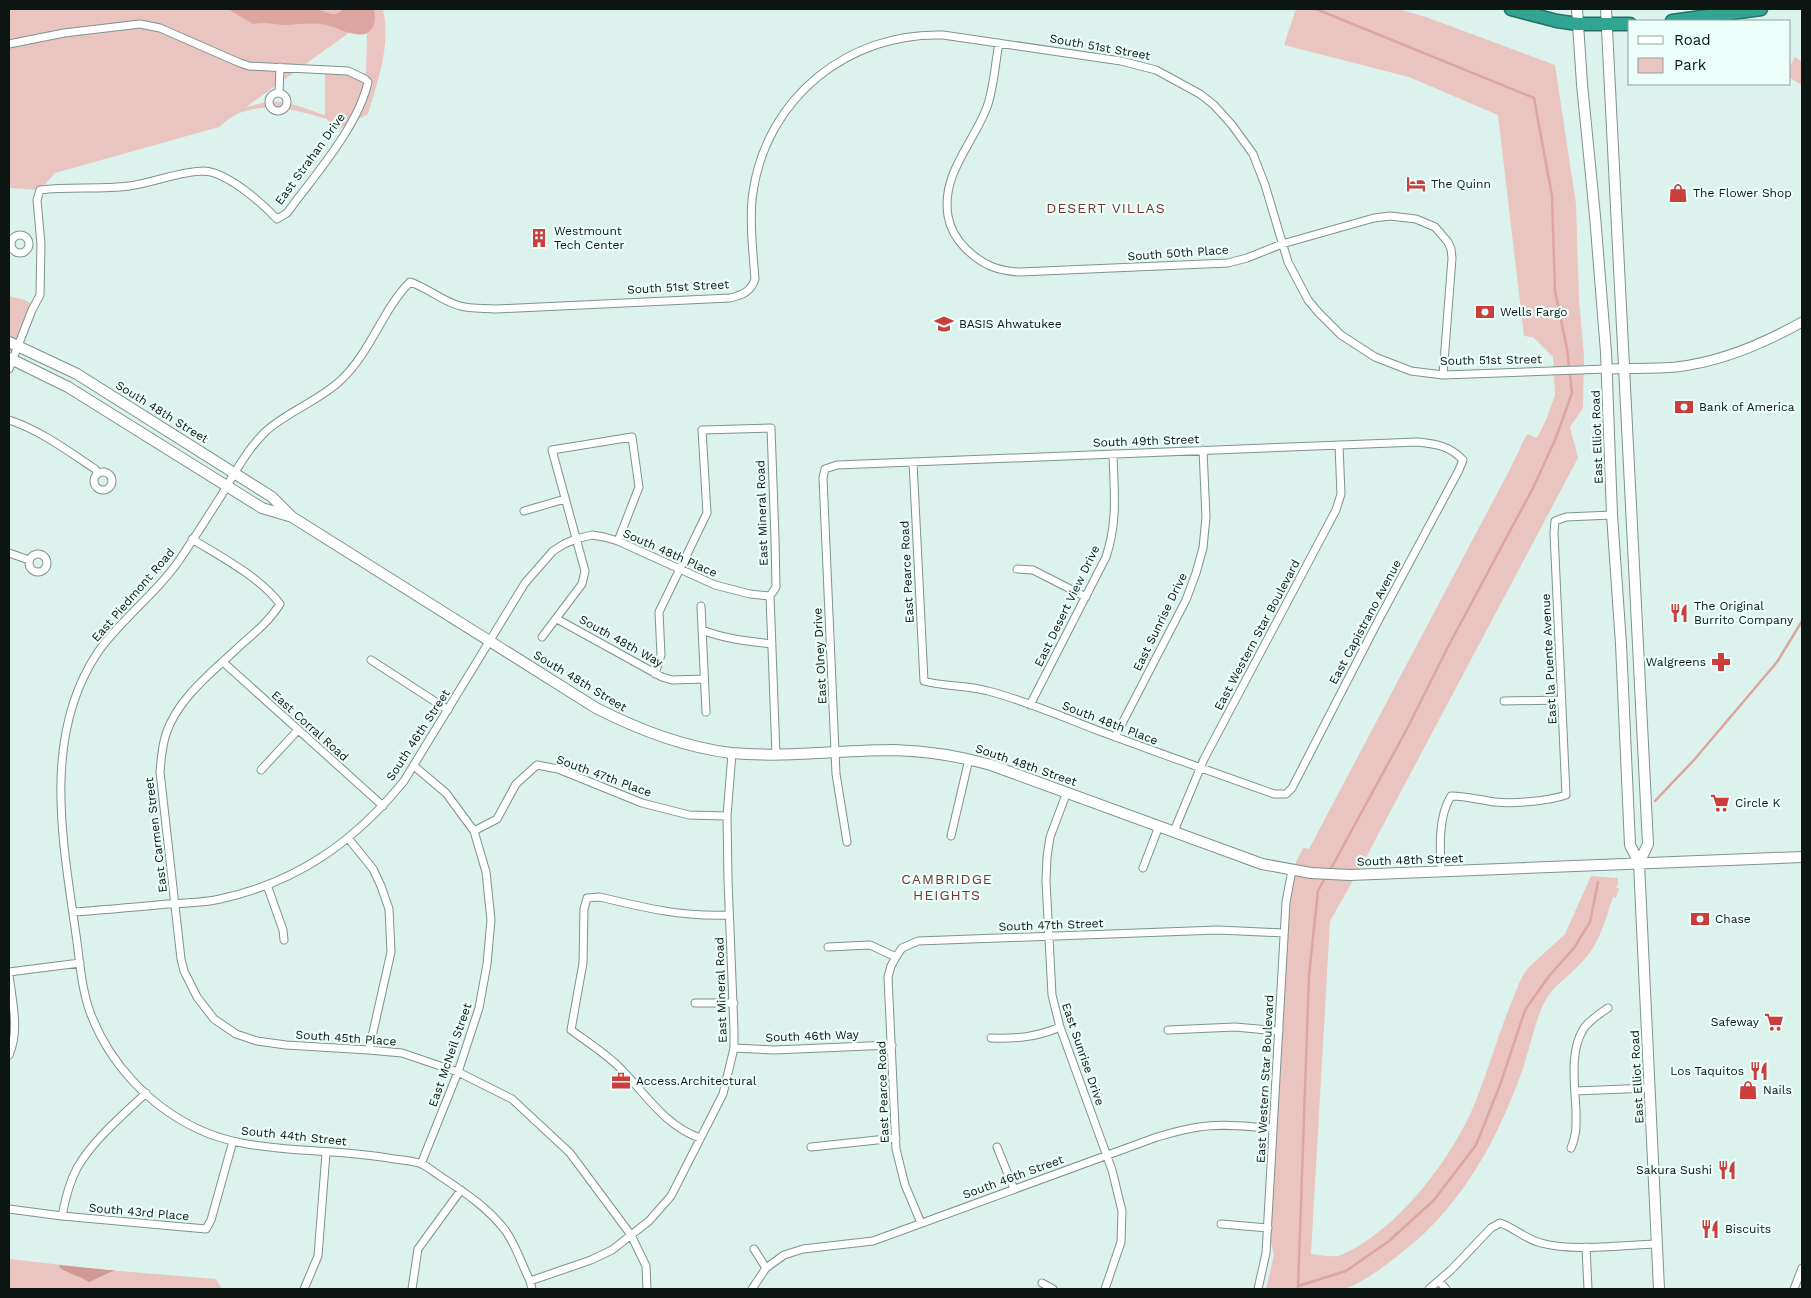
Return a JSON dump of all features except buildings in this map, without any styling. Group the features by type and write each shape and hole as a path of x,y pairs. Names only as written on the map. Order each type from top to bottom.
{"highway":[{"path":"1511,9 1557,21 1578,24 1628,24"},
{"path":"1679,20 1761,9"}],"main road":[{"name":"East Elliot Road","path":"1577,9 1606,369 1630,845 1639,863 1659,1289"},
{"name":"East Elliot Road","path":"1606,9 1648,844 1639,863"},
{"name":"South 48th Street","path":"13,344 77,374 272,497 292,517 596,708 619,720 669,739 706,749 776,755 894,750 923,751 968,759 991,765 1067,792 1262,864 1311,873 1338,875 1802,857"},
{"name":"South 48th Street","path":"10,362 68,387 262,508 292,517"},
{"path":"1620,644 1639,643"}],"street":[{"path":"9,44 64,33 140,24 160,28 249,66 280,67 280,93"},
{"name":"South 51st Street","path":"410,282 461,306 496,309 730,298 747,293 755,279 752,205 760,160 778,123 793,100 834,64 860,50 900,38 943,35 1113,60 1147,67 1170,76 1200,94 1214,105 1232,125 1253,154 1265,185 1288,262 1308,300 1341,335 1362,350 1388,363 1411,371 1443,375 1678,366 1724,357 1760,344 1802,322"},
{"name":"South 50th Place","path":"999,43 990,99 960,158 949,183 947,194 946,206 952,229 964,247 976,258 1003,271 1228,263 1247,258 1282,244 1382,217 1416,219 1435,227 1448,242 1451,249 1452,258 1443,375"},
{"name":"East Strahan Drive","path":"41,244 37,200 40,190 54,188 128,186 206,171 231,181 277,219 287,213 340,141 366,92 368,82 348,71 280,67"},
{"path":"10,362 13,344 40,295 41,244 29,244"},
{"name":"East Piedmont Road","path":"73,912 63,845 62,770 63,745 73,701 80,682 111,634 177,564 252,447 274,424 321,396 345,376 369,346 397,295 410,282"},
{"path":"9,420 48,439 95,469 98,473"},
{"name":"East Mineral Road","path":"680,570 707,513 702,430 771,428 776,587 770,596 776,755"},
{"path":"542,637 557,619 585,578 585,571 552,450 632,437 639,487 618,541"},
{"name":"South 49th Street","path":"825,469 837,465 1418,442 1444,446 1456,452 1463,460"},
{"name":"East Western Star Boulevard","path":"1174,831 1200,768 1336,510 1341,494 1339,445"},
{"name":"East Sunrise Drive","path":"1115,737 1186,600 1196,573 1202,548 1206,517 1202,450"},
{"name":"East Desert View Drive","path":"1030,705 1106,557 1113,537 1115,517 1113,454"},
{"name":"East Capistrano Avenue","path":"1286,794 1292,788 1463,460"},
{"name":"East Pearce Road","path":"913,462 924,681"},
{"name":"East Olney Drive","path":"825,469 823,478 838,794 847,842"},
{"path":"524,511 564,499"},
{"name":"East la Puente Avenue","path":"1441,871 1440,838 1446,804 1452,796 1496,802 1554,799 1566,796 1555,521 1566,517 1612,515"},
{"name":"South 48th Place","path":"490,641 525,583 553,551 576,539 592,535 618,541 731,591 770,596"},
{"name":"East Carmen Street","path":"192,539 233,564 273,594 280,604 272,616 187,698 175,715 166,733 160,772 181,959 184,971 196,998 214,1019 236,1034 257,1041"},
{"path":"9,553 29,560"},
{"path":"1018,569 1033,570 1086,597"},
{"path":"655,674 660,655 660,612 680,570"},
{"path":"701,606 706,712"},
{"name":"South 48th Way","path":"557,619 655,674 672,680 704,679"},
{"path":"702,630 716,636 741,641 772,644"},
{"name":"South 46th Street","path":"73,912 219,899 267,885 307,868 348,838 383,806 414,766 490,641"},
{"path":"372,660 448,710"},
{"name":"East Corral Road","path":"223,662 383,806"},
{"name":"South 48th Place","path":"924,681 988,691 1274,794 1286,794"},
{"path":"1504,701 1562,700"},
{"path":"261,770 298,730"},
{"name":"East Mineral Road","path":"530,1281 591,1260 612,1250 632,1235 659,1210 671,1196 723,1094 734,1048 727,816 732,752"},
{"path":"951,836 968,759"},
{"name":"South 47th Place","path":"474,831 497,819 516,784 537,764 558,769 642,804 689,815 727,816"},
{"name":"East McNeil Street","path":"414,766 446,793 474,831 486,872 491,920 487,964 479,1008 458,1072 421,1164"},
{"name":"East Sunrise Drive","path":"1067,792 1050,837 1047,857 1052,996 1060,1027 1112,1170 1122,1211 1121,1242 1105,1289"},
{"path":"1142,868 1158,826"},
{"path":"348,838 373,869 389,909 391,952 369,1050"},
{"name":"East Western Star Boulevard","path":"1258,1289 1266,1253 1286,902 1292,870"},
{"path":"267,885 283,930 284,940"},
{"path":"700,1138 670,1121 652,1105 617,1065 571,1030 583,963 584,909 587,898 600,897 678,914 729,915"},
{"name":"South 44th Street","path":"73,912 89,1008 99,1033 114,1058 146,1093 178,1118 200,1130 233,1141 250,1145 326,1153 370,1154 421,1164 482,1205 507,1232 532,1289"},
{"name":"South 47th Street","path":"896,957 902,948 918,941 1218,930 1284,933"},
{"path":"828,947 870,945 896,957"},
{"name":"East Pearce Road","path":"896,957 888,977 896,1138 900,1168 921,1223"},
{"path":"9,1055 13,1046 15,1025 9,974 80,963"},
{"path":"695,1003 734,1003"},
{"path":"1571,1148 1577,1135 1574,1058 1578,1040 1584,1028 1592,1019 1608,1008"},
{"path":"991,1038 1026,1038 1060,1027"},
{"path":"1168,1030 1235,1027 1279,1030"},
{"name":"South 45th Place","path":"257,1041 286,1045 402,1053 458,1072 512,1099 570,1153 632,1235 646,1266 647,1289"},
{"name":"South 46th Way","path":"734,1048 774,1050 892,1045"},
{"path":"1575,1091 1650,1088"},
{"path":"62,1216 71,1181 78,1167 108,1130 146,1093"},
{"name":"South 46th Street","path":"766,1268 784,1255 803,1249 873,1241 1157,1137 1200,1126 1222,1125 1273,1128"},
{"path":"811,1147 896,1138"},
{"name":"South 43rd Place","path":"9,1209 62,1216 206,1229 211,1220 233,1141"},
{"path":"997,1147 1014,1189"},
{"path":"304,1289 318,1256 326,1153"},
{"path":"412,1289 418,1249 461,1190"},
{"path":"1430,1289 1491,1228 1500,1223 1511,1227 1524,1238 1550,1246 1586,1247 1656,1244"},
{"path":"1221,1224 1268,1228"},
{"path":"1586,1247 1588,1289"},
{"path":"752,1289 766,1268 754,1249"},
{"path":"1794,1289 1802,1268"},
{"path":"1439,1282 1446,1289"},
{"path":"1042,1283 1053,1289"}],"green space":[{"path":"9,9 383,9 385,23 384,49 368,114 334,132 327,119 283,108 261,108 236,114 219,127 55,173 40,190 9,188","holes":["350,32 367,34 366,72 363,77 325,69 325,115 284,102 267,102 246,107"]},
{"path":"1296,9 1398,9 1426,17 1555,65 1576,204 1579,299 1584,357 1583,408 1570,427 1578,458 1363,863 1330,921 1311,1254 1338,1256 1362,1244 1403,1210 1422,1189 1454,1143 1467,1120 1482,1086 1519,983 1526,971 1565,934 1591,876 1618,878 1618,885 1616,887 1619,889 1616,898 1613,897 1594,947 1578,966 1552,991 1544,1003 1521,1074 1498,1129 1485,1154 1454,1201 1414,1242 1374,1273 1347,1288 1324,1290 1266,1289 1274,1255 1268,1228 1286,902 1292,870 1303,848 1309,849 1527,434 1537,438 1555,395 1553,357 1533,337 1524,336 1498,115 1409,77 1284,45"},
{"path":"1795,57 1802,62 1802,85 1791,79 1791,64"},
{"path":"9,296 25,300 34,305 9,369"},
{"path":"9,1259 107,1270 216,1279 222,1289 9,1289"}],"shaded area":[{"path":"228,9 317,9 336,14 344,9 374,9 375,19 370,31 358,34 320,24 253,24"},
{"path":"59,1265 115,1270 89,1282 63,1270"}],"waterway":[{"path":"1316,9 1534,98 1552,196 1555,291 1567,349 1572,393 1555,440 1533,488 1450,643 1408,727 1329,872"},
{"path":"1655,801 1694,760 1777,662 1802,621"},
{"path":"1298,1289 1309,975 1318,891 1326,876"},
{"path":"1298,1286 1346,1271 1389,1241 1434,1200 1476,1145 1500,1085 1525,1010 1549,976 1574,948 1590,922 1598,882"}],"place":[{"name":"The Quinn","path":"1416,184"},
{"name":"The Flower Shop","path":"1678,193"},
{"name":"Westmount Tech Center","path":"539,238"},
{"name":"Wells Fargo","path":"1485,312"},
{"name":"BASIS Ahwatukee","path":"944,324"},
{"name":"Bank of America","path":"1684,407"},
{"name":"The Original Burrito Company","path":"1679,613"},
{"name":"Walgreens","path":"1721,662"},
{"name":"Circle K","path":"1720,803"},
{"name":"Chase","path":"1700,919"},
{"name":"Safeway","path":"1774,1022"},
{"name":"Los Taquitos","path":"1759,1071"},
{"name":"Access.Architectural","path":"621,1081"},
{"name":"Nails","path":"1748,1090"},
{"name":"Sakura Sushi","path":"1727,1170"},
{"name":"Biscuits","path":"1710,1229"}],"district":[{"name":"DESERT VILLAS","path":"1106,208"},
{"name":"CAMBRIDGE HEIGHTS","path":"947,888"}]}
